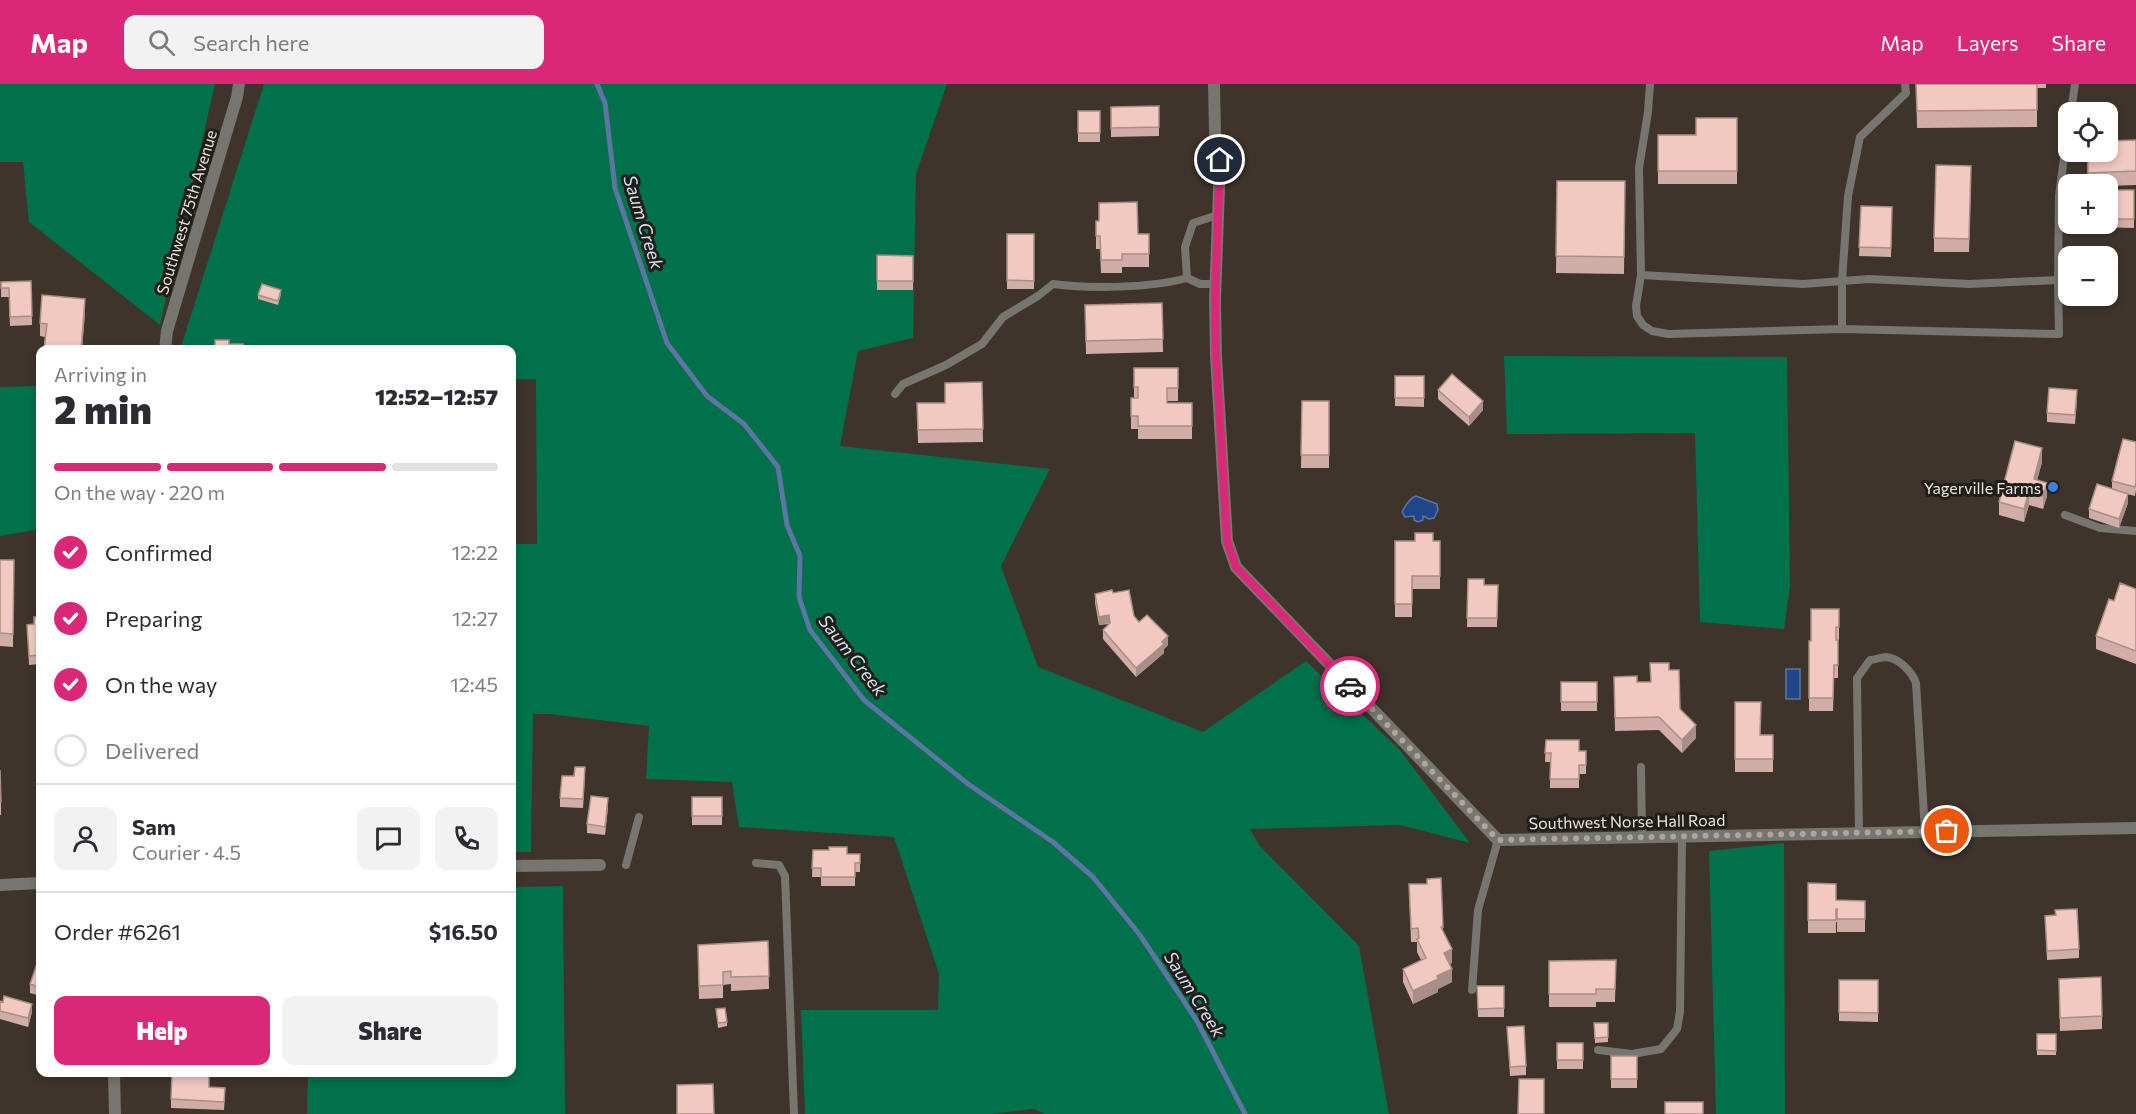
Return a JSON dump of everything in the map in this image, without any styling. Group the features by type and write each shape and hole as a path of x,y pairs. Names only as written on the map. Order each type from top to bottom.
{"street":[{"name":"Southwest 75th Avenue","path":"166,345 239,84"},
{"path":"1214,84 1215,133 1220,160 1216,356 1227,541 1236,567 1498,840"},
{"name":"Southwest Norse Hall Road","path":"1498,840 2136,828"},
{"path":"516,866 600,865"},
{"path":"0,885 36,884"},
{"path":"114,1077 115,1114"}],"lane":[{"path":"1650,84 1639,168 1641,274 1636,306 1637,316 1643,325 1652,331 1668,334 1842,329 2059,334 2058,306"},
{"path":"1842,329 1842,281 1848,195 1860,137 1906,93 1905,84"},
{"path":"2072,102 2075,84"},
{"path":"2058,246 2059,195 2064,162"},
{"path":"1187,278 1185,247 1192,223 1218,215"},
{"path":"1641,274 1803,284 1869,279 1969,284 2058,279"},
{"path":"895,394 903,384 946,365 982,344 1003,317 1053,284 1077,288 1170,283 1187,278 1200,284 1216,284"},
{"path":"2065,515 2100,528 2136,531"},
{"path":"1859,833 1857,678 1870,660 1886,657 1902,664 1911,673 1916,683 1925,832"},
{"path":"1641,767 1642,837"},
{"path":"626,865 639,817"},
{"path":"1598,1050 1632,1054 1661,1049 1677,1029 1680,1012 1682,837"},
{"path":"1472,990 1478,910 1498,840"},
{"path":"756,863 779,865 785,876 794,1114"}],"green space":[{"path":"0,84 215,84 160,325 29,222 23,162 0,162"},
{"path":"264,84 947,84 916,174 913,338 858,351 840,446 1050,469 1001,566 1038,667 1203,732 1306,661 1400,750 1470,843 1400,825 1250,829 1259,845 1359,946 1389,1114 1044,1114 1034,1109 991,1114 805,1114 801,1010 938,1010 939,974 894,837 739,827 732,782 646,779 649,726 533,714 531,852 516,852 516,544 537,544 536,379 516,379 516,345 182,345"},
{"path":"1504,356 1787,357 1790,586 1784,629 1700,622 1695,433 1507,434"},
{"path":"36,386 36,530 0,536 0,387"},
{"path":"1784,843 1785,1114 1716,1114 1709,851"},
{"path":"563,886 565,1114 307,1114 308,1077 516,1077 516,887"}],"water":[{"path":"1416,496 1437,504 1438,510 1434,518 1429,519 1423,516 1423,520 1418,522 1414,520 1414,516 1405,517 1403,510"},
{"path":"1786,669 1800,669 1800,699 1786,699"}],"building":[{"path":"1916,84 2037,84 2037,110 1917,111"},
{"path":"1159,106 1159,127 1111,128 1111,107"},
{"path":"1078,111 1100,111 1100,133 1078,133"},
{"path":"1696,118 1737,118 1737,171 1658,171 1658,135 1696,135"},
{"path":"2136,140 2136,171 2088,173 2088,162 2118,162 2118,141"},
{"path":"1936,165 1971,166 1969,239 1934,238"},
{"path":"1557,181 1625,181 1624,257 1556,256"},
{"path":"2118,190 2134,190 2134,219 2118,219"},
{"path":"1137,202 1138,234 1149,234 1149,254 1122,254 1122,260 1101,260 1100,236 1096,236 1099,203"},
{"path":"1861,206 1892,207 1891,248 1859,247"},
{"path":"1007,234 1034,234 1034,281 1007,280"},
{"path":"877,255 913,256 913,281 877,281"},
{"path":"31,281 32,316 10,317 9,288 1,288 1,282"},
{"path":"262,284 281,290 278,301 258,295"},
{"path":"42,295 85,299 81,345 45,345 47,324 40,323"},
{"path":"1162,303 1163,339 1086,341 1085,305"},
{"path":"215,340 229,340 229,344 243,344 243,345 215,345"},
{"path":"1134,368 1178,368 1178,388 1167,388 1167,403 1192,403 1192,426 1138,426 1138,416 1131,416 1131,398 1138,398 1138,387 1134,387"},
{"path":"1452,374 1483,401 1469,417 1438,390"},
{"path":"1395,376 1424,376 1424,398 1395,398"},
{"path":"982,382 983,429 918,430 917,403 945,403 945,383"},
{"path":"2049,388 2077,390 2075,415 2047,413"},
{"path":"1302,401 1329,401 1329,455 1301,455"},
{"path":"2123,439 2136,442 2135,487 2112,481"},
{"path":"2015,441 2042,448 2034,479 2047,483 2043,496 2029,492 2024,509 1999,502"},
{"path":"2097,484 2128,494 2119,519 2089,509"},
{"path":"1415,533 1433,533 1433,541 1440,541 1440,576 1412,576 1412,604 1395,604 1395,541 1415,541"},
{"path":"0,560 14,560 13,634 0,633"},
{"path":"1468,579 1484,579 1484,585 1498,585 1497,618 1467,618"},
{"path":"2120,583 2136,589 2136,651 2096,636 2109,599 2114,601"},
{"path":"1112,590 1113,593 1129,590 1134,616 1139,622 1147,615 1168,636 1162,642 1164,644 1136,668 1103,630 1110,623 1109,615 1099,617 1095,594"},
{"path":"1811,609 1839,609 1839,627 1836,627 1838,665 1834,665 1833,698 1809,698"},
{"path":"34,617 36,617 36,655 29,656 27,625 34,624"},
{"path":"1650,663 1669,663 1669,670 1679,670 1680,709 1696,725 1682,740 1659,717 1615,718 1614,677 1637,676 1637,682 1651,682"},
{"path":"1561,682 1597,682 1597,702 1561,702"},
{"path":"1735,702 1761,702 1760,735 1773,735 1773,759 1735,759"},
{"path":"1546,740 1579,740 1579,751 1586,751 1586,765 1579,765 1579,779 1550,779 1551,753 1545,753"},
{"path":"575,767 585,767 583,799 560,798 562,776 574,776"},
{"path":"591,796 608,798 605,827 587,824"},
{"path":"692,797 722,797 722,816 692,816"},
{"path":"829,847 847,847 847,854 860,854 860,863 855,863 855,877 821,877 821,868 812,868 813,850 829,850"},
{"path":"1441,878 1443,927 1441,927 1452,949 1444,953 1452,969 1437,976 1438,979 1413,991 1403,969 1426,958 1417,939 1419,938 1418,928 1411,929 1409,884 1427,884 1427,879"},
{"path":"1808,883 1836,884 1836,900 1865,901 1865,919 1837,919 1836,909 1836,920 1808,920"},
{"path":"2077,909 2079,949 2047,951 2045,916 2056,915 2055,910"},
{"path":"768,941 769,976 731,977 731,971 723,972 723,985 699,986 698,945"},
{"path":"1616,960 1615,989 1596,989 1596,994 1549,994 1549,961"},
{"path":"36,967 36,986 30,984"},
{"path":"2101,977 2102,1016 2060,1018 2059,979"},
{"path":"1839,980 1878,980 1878,1013 1839,1012"},
{"path":"1477,986 1504,986 1504,1008 1478,1009"},
{"path":"4,996 32,1004 28,1018 0,1011 0,1001 3,1002"},
{"path":"725,1008 727,1022 718,1023 716,1009"},
{"path":"1594,1023 1608,1023 1608,1037 1595,1038"},
{"path":"1524,1026 1526,1066 1510,1067 1507,1027"},
{"path":"2037,1034 2056,1034 2056,1051 2037,1050"},
{"path":"1557,1043 1583,1043 1583,1060 1557,1060"},
{"path":"1611,1056 1637,1056 1637,1079 1611,1079"},
{"path":"172,1077 209,1077 209,1087 225,1088 224,1102 171,1099"},
{"path":"1519,1079 1544,1079 1544,1114 1518,1114"},
{"path":"713,1084 714,1114 677,1114 677,1085"},
{"path":"1665,1102 1703,1102 1703,1114 1665,1114"}],"waterway":[{"name":"Saum Creek","path":"597,84 605,103 615,188 667,343 707,396 744,424 778,467 787,525 800,556 799,597 810,630 864,700 968,784 1053,842 1093,877 1140,935 1197,1021 1245,1114"}],"way so far":[{"path":"1350,686 1498,840 1947,831"}],"place":[{"name":"Yagerville Farms","path":"2053,487"}],"route":[{"path":"1220,160 1215,300 1216,356 1227,541 1236,567 1350,686"}]}
